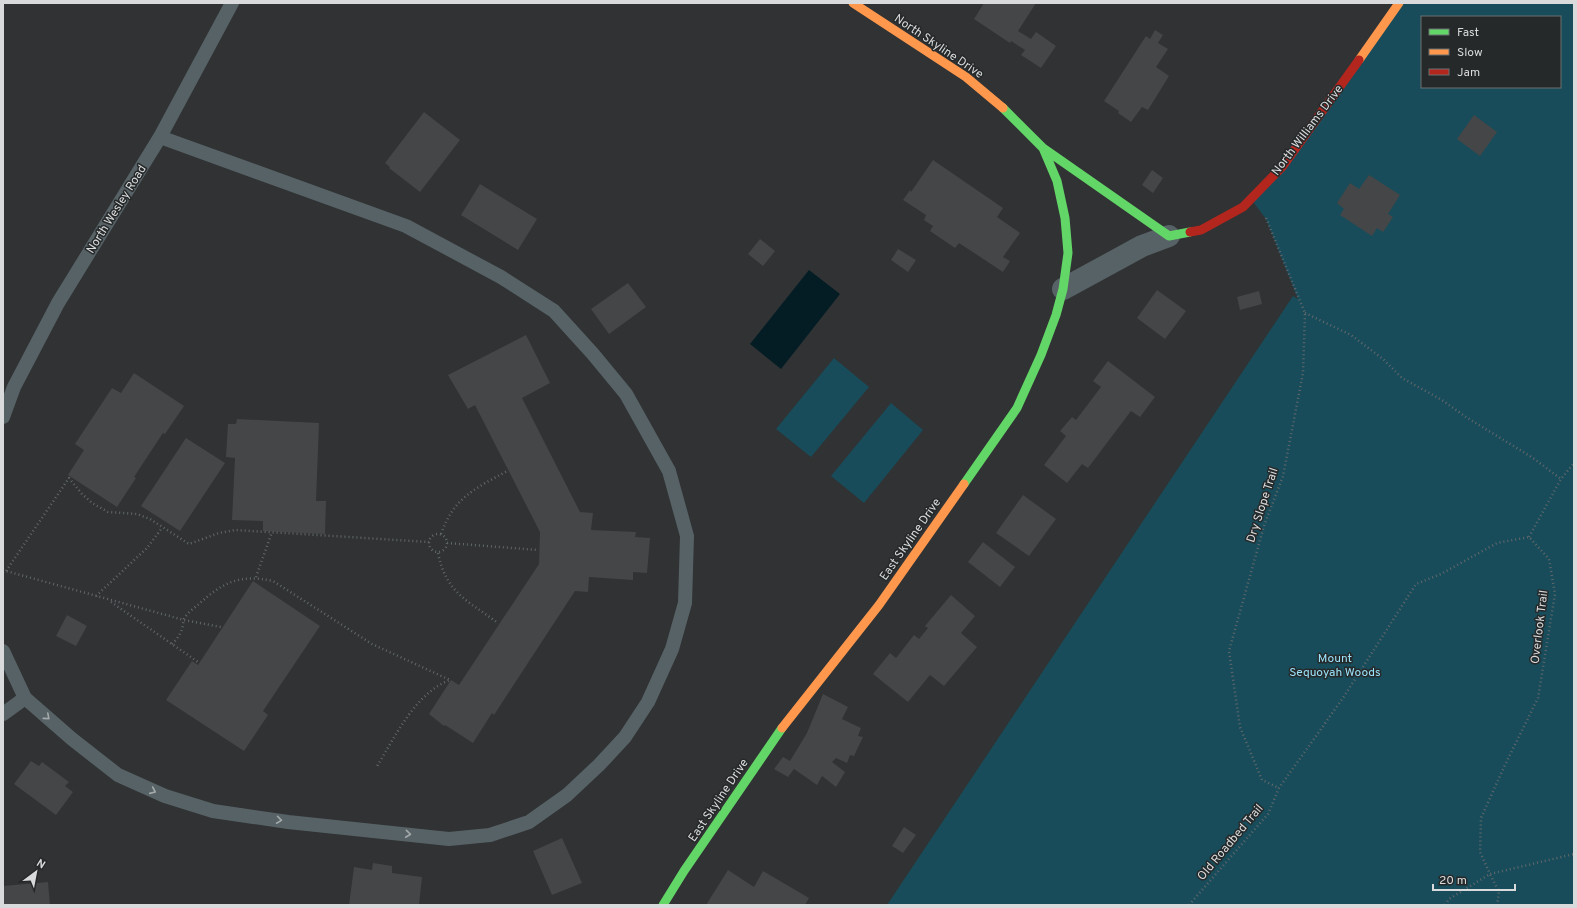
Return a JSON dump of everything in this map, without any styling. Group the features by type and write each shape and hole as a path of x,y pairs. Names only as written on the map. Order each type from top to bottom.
{"street":[{"name":"North Skyline Drive","path":"853,3 966,76 1002,107 1043,148"},
{"name":"North Williams Drive","path":"1063,289 1142,246 1169,236 1201,230 1243,207 1285,163 1399,3"},
{"path":"1043,148 1169,236"},
{"name":"East Skyline Drive","path":"663,905 684,870 780,730 879,605 1016,408 1042,355 1056,315 1063,289 1068,254 1065,218 1058,181 1043,148"}],"lane":[{"name":"North Wesley Road","path":"3,417 14,387 58,303 160,137 232,3"},
{"path":"3,651 25,698 72,740 118,775 165,796 213,811 288,822 449,839 490,835 529,822 567,795 599,765 625,737 648,702 672,649 685,603 687,536 669,471 626,394 593,354 554,311 501,276 406,226 160,137"},
{"path":"3,714 25,698"}],"path":[{"name":"Dry Slope Trail","path":"1251,199 1266,219 1304,313 1303,373 1283,476 1264,526 1229,652 1240,727 1262,780 1279,788"},
{"path":"1304,313 1351,335 1383,359 1402,378 1442,400 1466,417 1533,458 1561,478"},
{"path":"1279,788 1343,698 1416,584 1441,574 1497,543 1529,537 1561,478 1574,462"},
{"path":"441,534 450,514 463,498 473,490 507,471"},
{"path":"222,627 184,620 4,571 69,478 82,494 92,503 108,512 137,514 150,519 189,544 219,533 236,530 429,542"},
{"path":"96,597 147,548 162,528"},
{"path":"256,577 272,532"},
{"path":"441,534 448,540 448,543 444,550 438,553 432,551 429,546 429,542 432,535 441,534"},
{"name":"Overlook Trail","path":"1497,905 1499,892 1480,852 1481,818 1538,698 1555,594 1549,559 1529,537"},
{"path":"448,543 538,550"},
{"path":"438,553 448,582 455,591 498,624"},
{"path":"172,644 181,630 184,620 188,614 207,596 222,586 239,580 256,577 273,581 372,644 450,680 441,683 430,691 417,704 376,768"},
{"path":"109,600 198,662"},
{"name":"Old Roadbed Trail","path":"1189,905 1268,814 1279,788"},
{"path":"1444,905 1450,899 1490,874 1574,854"}],"green space":[{"name":"Mount Sequoyah Woods","path":"1399,3 1574,3 1574,905 887,905 1293,296 1298,299 1266,219 1251,199"},
{"path":"834,358 869,387 811,457 776,429"},
{"path":"891,403 923,430 864,503 831,476"}],"shaded area":[{"path":"809,270 840,294 781,369 750,344"}],"building":[{"path":"984,3 1036,3 1018,31 1031,39 1036,32 1056,46 1041,68 1021,55 1025,50 1011,41 1010,43 974,19"},
{"path":"1155,30 1163,35 1158,43 1168,49 1156,67 1169,76 1148,110 1142,107 1131,122 1118,113 1119,111 1104,101 1146,36 1150,39"},
{"path":"424,112 460,140 420,192 389,168 390,167 385,163"},
{"path":"1474,115 1497,132 1480,156 1457,139"},
{"path":"933,160 1003,208 997,217 1020,233 1003,257 1010,261 1003,272 959,243 955,248 930,231 933,226 924,220 926,215 903,200 910,190 911,192"},
{"path":"1152,170 1163,178 1153,193 1142,185"},
{"path":"1369,175 1400,195 1388,214 1393,217 1383,232 1377,228 1372,236 1340,215 1344,209 1337,203 1350,183 1359,189"},
{"path":"480,184 537,219 518,250 461,215"},
{"path":"760,239 775,251 763,266 748,254"},
{"path":"898,249 916,260 908,272 891,260"},
{"path":"628,283 646,307 609,334 591,309"},
{"path":"1157,290 1186,311 1165,339 1137,318"},
{"path":"1259,291 1262,304 1240,310 1237,297"},
{"path":"526,335 550,383 522,398 580,512 593,513 591,530 636,532 635,537 650,538 647,573 633,572 633,580 589,577 588,592 575,591 494,715 492,713 473,743 445,725 444,726 429,714 451,680 459,685 539,564 540,532 475,405 468,409 448,375"},
{"path":"1108,361 1155,397 1140,417 1131,411 1088,468 1082,464 1067,483 1044,465 1066,436 1060,431 1072,417 1076,420 1101,387 1093,381"},
{"path":"134,373 184,406 165,434 163,433 134,477 136,478 117,507 68,475 84,450 75,444 112,388 121,393"},
{"path":"237,419 319,423 316,501 326,501 325,534 263,531 263,521 232,520 235,458 226,457 228,424 236,424"},
{"path":"186,438 225,463 180,531 141,506"},
{"path":"1023,495 1056,519 1029,556 996,533"},
{"path":"983,542 1015,567 1000,587 968,562"},
{"path":"253,581 320,626 263,711 268,715 244,751 166,700 192,661 198,665"},
{"path":"951,595 975,616 961,633 977,647 944,686 930,675 908,702 873,674 890,653 896,658 914,635 919,639 928,628 925,626"},
{"path":"67,615 87,626 76,646 56,636"},
{"path":"823,694 848,707 842,719 861,728 858,736 863,737 854,756 850,755 847,763 836,758 832,762 845,772 836,787 822,776 817,785 794,769 788,777 774,769 783,757 790,761 807,733"},
{"path":"31,761 39,766 42,762 69,782 65,786 73,792 56,815 14,784"},
{"path":"904,827 916,835 903,853 892,846"},
{"path":"562,838 582,883 552,895 533,851"},
{"path":"373,863 392,866 392,873 422,877 419,905 349,905 354,867 372,870"},
{"path":"728,870 754,887 763,871 809,898 805,905 706,905"},
{"path":"48,882 50,905 3,905 3,886"}],"traffic: fast":[{"path":"1003,108 1043,148 1169,236 1190,232"},
{"path":"964,484 1017,408 1041,355 1056,315 1063,289 1068,253 1065,218 1057,181 1043,148"},
{"path":"663,905 684,871 782,728"}],"traffic: slow":[{"path":"853,3 966,77 1003,108"},
{"path":"1359,60 1399,3"},
{"path":"782,728 879,605 964,484"}],"traffic: jam":[{"path":"1190,232 1201,230 1243,207 1282,167 1359,60"}]}
